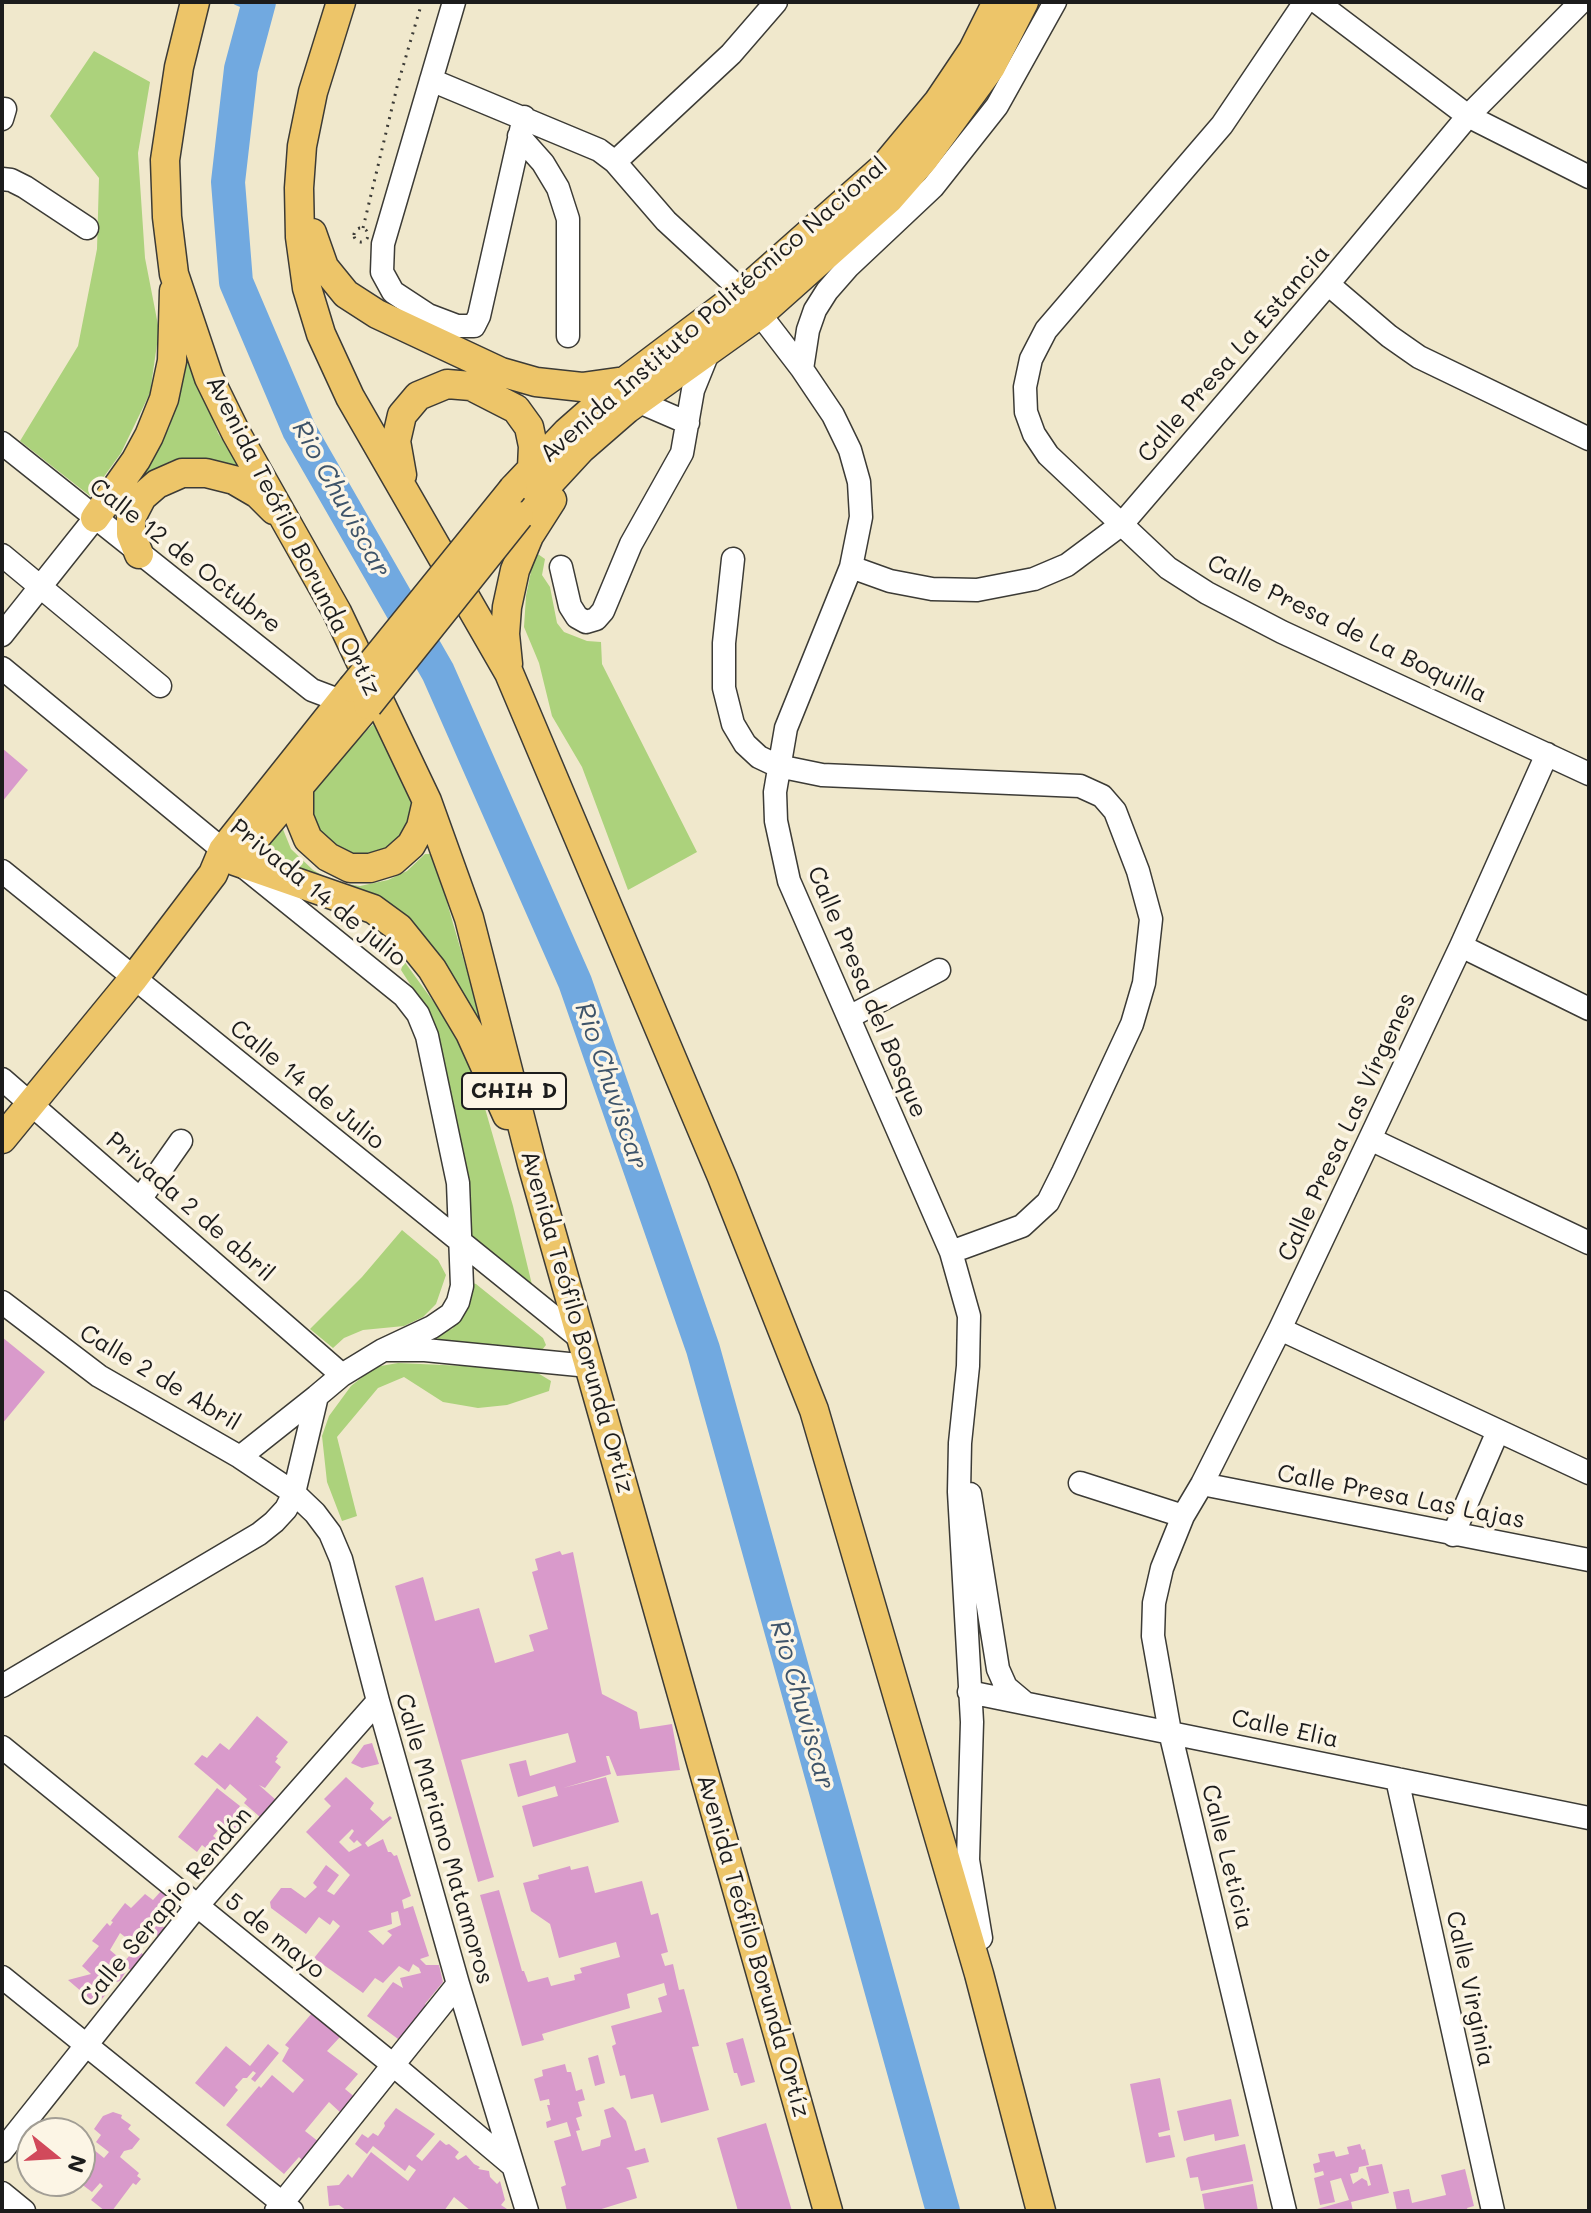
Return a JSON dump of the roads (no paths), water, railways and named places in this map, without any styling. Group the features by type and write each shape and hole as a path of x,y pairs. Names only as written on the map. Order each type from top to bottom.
{"main road":[{"name":"Avenida Teófilo Borunda Ortíz","path":"195,2 179,67 165,160 167,217 174,274 209,378 236,433 337,612 427,801 469,918 532,1164 828,2211"},
{"path":"341,2 313,92 302,146 299,188 300,237 307,288 321,334 350,397 509,673 722,1177 814,1410 979,1974 1041,2211"},
{"name":"Avenida Instituto Politécnico Nacional","path":"2,1139 134,978 522,478 567,432 710,348 884,167 947,89 973,50 997,2"},
{"name":"Avenida Instituto Politécnico Nacional","path":"224,862 299,788 354,698 630,397 889,199 924,159 991,67 1024,2"},
{"path":"299,188 324,267 346,294 377,314 501,372 536,382 630,397 550,502 529,536 515,570 507,607 505,634 509,673"},
{"path":"95,518 136,460 164,399 172,361 174,274"},
{"path":"404,488 396,441 402,415 418,396 447,384 471,386 516,409 529,427 533,446 522,478"},
{"path":"139,554 131,534 131,518 142,497 157,484 182,473 206,473 234,480 258,494 289,524"},
{"path":"299,788 299,817 308,839 328,857 350,868 370,868 393,861 411,845 421,827 427,801"},
{"path":"224,862 373,909 399,928 432,969 470,1033 501,1105 532,1164"}],"street":[{"path":"454,2 383,244 382,272 393,292 428,315 468,328 474,326 479,316 522,127"},
{"path":"615,162 731,54 776,2"},
{"path":"802,369 808,330 815,310 827,291 848,267 933,187 997,106 1055,2"},
{"name":"Calle Presa de La Boquilla","path":"1305,2 1222,125 1046,330 1031,359 1025,387 1026,412 1034,434 1048,455 1168,568 1207,593 1282,632 1589,774"},
{"path":"1317,2 1468,116 1589,177"},
{"name":"Calle Presa La Estancia","path":"851,567 890,581 932,589 977,590 1034,579 1067,565 1122,524 1468,116 1581,2"},
{"name":"Calle Presa del Bosque","path":"431,80 522,127 599,150 615,162 666,221 751,303 833,415 850,450 859,482 861,517 851,567 786,728 778,766 776,807 781,853 789,881 951,1252 965,1299 969,1332 960,1443 960,1535 972,1755 968,1860 979,1933 1027,2109 1021,2137"},
{"path":"522,127 558,188 568,219 568,336"},
{"path":"2,179 25,187 87,228"},
{"path":"1328,284 1419,357 1589,439"},
{"path":"561,567 570,606 577,617 586,622 596,619 603,611 637,533 682,453 693,390 710,348"},
{"path":"630,397 688,423"},
{"name":"Calle 12 de Octubre","path":"2,443 312,690 354,698"},
{"path":"2,635 95,518"},
{"path":"2,555 160,686"},
{"path":"733,559 724,643 724,688 733,724 745,744 759,757 778,766 822,775 1080,786 1102,796 1115,811 1138,871 1151,919 1144,983 1132,1024 1063,1172 1048,1202 1022,1226 951,1252"},
{"name":"Privada 14 de julio","path":"2,668 224,862 404,996 418,1014 427,1036 458,1183 459,1242"},
{"name":"Calle Presa Las Vírgenes","path":"1183,1516 1280,1329 1461,946 1547,754"},
{"name":"Calle 14 de Julio","path":"2,871 459,1242 585,1352"},
{"path":"1461,946 1589,1009"},
{"path":"849,1017 939,970"},
{"name":"Privada 2 de abril","path":"2,1079 342,1375"},
{"path":"1370,1139 1589,1243"},
{"name":"Privada 2 de abril","path":"141,1198 181,1141"},
{"path":"240,1457 342,1375 451,1314 462,1286 459,1242"},
{"name":"Calle 2 de Abril","path":"2,1302 99,1376 240,1457 294,1493"},
{"path":"1280,1329 1589,1473"},
{"path":"383,1350 585,1352"},
{"path":"2,1686 259,1534 286,1509 294,1493 317,1396"},
{"path":"1453,1535 1498,1431"},
{"path":"960,1443 998,1669 1006,1687 1026,1703"},
{"path":"1080,1483 1183,1516"},
{"name":"Calle Presa Las Lajas","path":"1202,1484 1589,1560"},
{"name":"Calle Mariano Matamoros","path":"294,1493 330,1533 341,1559 458,1984 527,2211"},
{"name":"Calle Leticia","path":"1183,1516 1162,1568 1154,1603 1153,1636 1170,1732 1285,2211"},
{"name":"Calle Elia","path":"969,1692 1589,1818"},
{"name":"Calle Serapio Rendón","path":"2,2151 197,1906 378,1701"},
{"name":"5 de mayo","path":"2,1747 513,2166"},
{"name":"Calle Virginia","path":"1397,1779 1493,2211"},
{"path":"2,1977 283,2208 392,2064 458,1984"},
{"path":"2,2193 24,2211"}],"waterway":[{"path":"236,2 257,11"},
{"name":"Rio Chuviscar","path":"259,2 241,69 228,182 236,282 299,430 438,672 575,982 703,1349 943,2211"}]}
